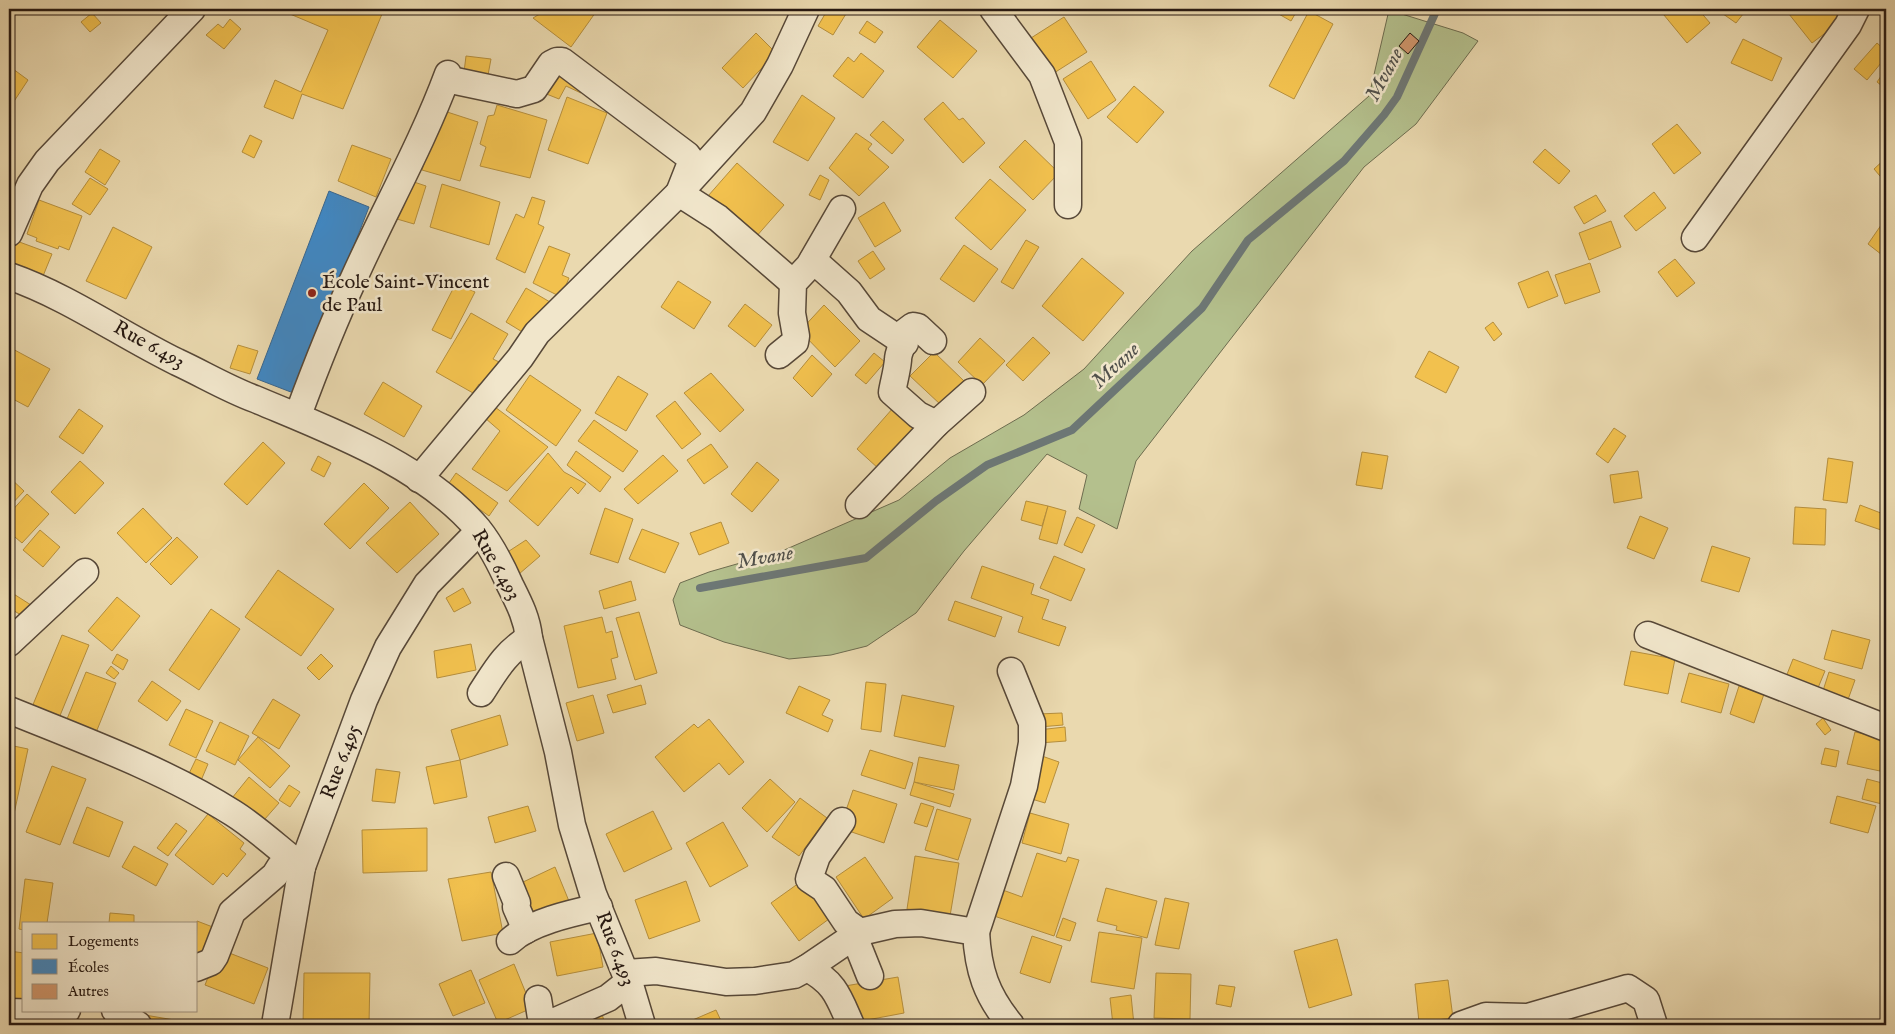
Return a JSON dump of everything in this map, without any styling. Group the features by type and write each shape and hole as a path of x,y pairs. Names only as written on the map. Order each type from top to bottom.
{"street":[{"path":"9,233 30,185 47,161 192,9"},
{"path":"419,479 515,365 537,332 679,193 753,112 790,68 806,9"},
{"path":"993,9 1042,75 1068,142 1068,205"},
{"path":"1695,238 1848,26 1856,9"},
{"path":"298,415 315,368 354,276 431,119 448,74 451,80 517,94 534,89 551,64 562,61 690,159 690,165 679,193"},
{"path":"679,193 718,218 793,283"},
{"path":"779,355 794,342 796,336 792,313 793,283 813,260 842,209"},
{"path":"813,260 849,292 869,319 905,343"},
{"name":"Rue 6.493","path":"9,276 30,283 84,309 169,358 254,399 298,415 370,449 419,479 456,506 479,531 506,574 527,621 529,638 558,752 572,824 593,894 628,979 642,1025"},
{"path":"933,341 918,327 913,326 904,332 905,343 898,359 899,366 892,392 918,415 936,424"},
{"path":"859,504 936,424 972,392"},
{"name":"Rue 6.495","path":"275,1025 302,867 364,700 388,647 428,584 479,531"},
{"path":"9,643 85,572"},
{"path":"1648,635 1886,728"},
{"path":"481,693 504,658 513,648 529,638"},
{"path":"997,1020 978,960 976,932 1024,786 1032,743 1032,724 1011,671"},
{"path":"9,710 150,769 233,813 302,867"},
{"path":"842,821 817,856 809,879 824,889 846,922 857,934 870,976"},
{"path":"198,967 210,962 215,956 235,908 275,875 280,867 302,867"},
{"path":"506,876 517,903 518,936 571,913 599,907"},
{"path":"538,999 542,1018 545,1023 549,1024 608,998 622,987 628,979 656,971 726,982 755,980 794,975 857,934 895,924 912,923 976,932"},
{"path":"807,968 824,977 833,987 851,1025"},
{"path":"1461,1025 1486,1016 1528,1017 1628,988 1646,1000 1654,1025"},
{"path":"9,1012 53,1012"},
{"path":"118,1012 138,1025"}],"green space":[{"path":"1389,10 1463,33 1478,41 1416,124 1364,167 1136,461 1117,529 1079,509 1087,475 1047,454 964,551 916,613 867,646 831,655 789,659 724,642 680,625 673,600 680,583 709,572 782,551 899,500 950,458 1024,415 1084,369 1192,251 1369,96"}],"building: Logements":[{"path":"292,9 370,9 382,14 343,109 302,94 293,119 264,107 275,80 301,92 328,30 290,14"},
{"path":"548,9 598,9 571,47 533,18"},
{"path":"828,9 849,9 833,35 818,26"},
{"path":"1270,9 1298,9 1291,21"},
{"path":"1659,9 1698,9 1710,23 1687,43"},
{"path":"1716,9 1747,9 1736,23"},
{"path":"1785,9 1843,9 1848,16 1812,43"},
{"path":"1309,11 1333,24 1294,99 1269,86"},
{"path":"92,13 101,23 90,32 81,22"},
{"path":"1064,17 1087,52 1054,73 1031,38"},
{"path":"230,19 241,29 224,49 206,35 218,24 223,28"},
{"path":"940,20 977,51 953,78 917,47"},
{"path":"867,21 883,32 875,43 859,33"},
{"path":"756,33 776,53 743,88 722,68"},
{"path":"1743,39 1782,58 1772,81 1731,63"},
{"path":"1877,43 1886,51 1886,57 1867,80 1854,69"},
{"path":"861,53 884,71 863,98 833,76 848,57 854,62"},
{"path":"466,56 491,59 488,75 464,72"},
{"path":"1091,61 1116,100 1088,119 1063,79"},
{"path":"9,66 28,80 9,109"},
{"path":"557,68 587,83 581,93 566,86 559,99 544,93"},
{"path":"1886,69 1886,89 1877,82"},
{"path":"1134,86 1164,112 1137,143 1107,117"},
{"path":"802,95 835,118 808,161 773,142"},
{"path":"567,97 607,113 588,164 548,150"},
{"path":"943,102 959,120 963,118 985,143 963,163 924,119"},
{"path":"497,105 547,120 530,178 480,166 486,147 480,144 488,116 494,115"},
{"path":"441,110 478,122 460,181 422,170"},
{"path":"883,121 904,140 892,154 870,135"},
{"path":"1677,124 1701,153 1674,174 1652,144"},
{"path":"856,133 872,144 868,149 889,167 859,196 829,168"},
{"path":"250,135 262,141 254,158 242,152"},
{"path":"1025,140 1059,173 1033,200 999,167"},
{"path":"352,145 391,159 376,197 338,181"},
{"path":"100,149 120,161 105,185 85,172"},
{"path":"1545,149 1570,171 1559,184 1533,162"},
{"path":"1886,158 1886,183 1874,169"},
{"path":"737,163 784,205 755,238 708,196"},
{"path":"820,175 829,180 820,200 809,195"},
{"path":"90,178 108,189 90,215 72,204"},
{"path":"990,179 1026,210 991,250 955,218"},
{"path":"408,180 426,186 414,224 397,219"},
{"path":"442,184 500,202 489,245 430,227"},
{"path":"1654,192 1666,208 1636,231 1624,216"},
{"path":"1596,195 1606,211 1584,224 1574,207"},
{"path":"532,197 545,201 538,224 544,227 525,273 496,259 516,214 524,218"},
{"path":"39,200 82,216 69,250 59,246 58,249 36,241 37,238 27,234"},
{"path":"884,202 901,231 875,247 858,218"},
{"path":"1886,218 1886,258 1868,244"},
{"path":"1611,221 1621,247 1589,260 1579,233"},
{"path":"113,227 152,247 126,299 86,281"},
{"path":"14,240 52,254 43,276 9,264 9,254"},
{"path":"1026,240 1039,247 1013,289 1001,282"},
{"path":"964,245 998,269 974,302 940,279"},
{"path":"549,246 570,254 562,275 569,278 561,297 533,283"},
{"path":"873,251 885,269 870,279 858,261"},
{"path":"1082,258 1124,293 1083,341 1042,306"},
{"path":"1675,259 1695,283 1677,297 1658,272"},
{"path":"1590,263 1600,292 1565,304 1555,275"},
{"path":"1548,271 1558,296 1528,308 1518,283"},
{"path":"678,281 711,302 694,329 661,307"},
{"path":"456,283 475,292 451,339 432,330"},
{"path":"526,288 550,302 529,336 506,322"},
{"path":"745,304 772,325 755,347 728,326"},
{"path":"824,305 860,341 835,367 800,331"},
{"path":"471,313 508,334 493,359 499,362 485,387 479,384 473,393 436,372"},
{"path":"1493,322 1502,334 1494,341 1485,328"},
{"path":"1033,337 1050,353 1023,381 1006,365"},
{"path":"980,338 1005,361 982,385 958,362"},
{"path":"238,345 258,351 250,374 230,368"},
{"path":"9,347 50,369 28,407 9,397"},
{"path":"1429,351 1459,367 1446,393 1415,377"},
{"path":"934,352 964,381 941,405 910,376"},
{"path":"874,353 885,362 866,384 855,375"},
{"path":"812,355 832,374 812,397 793,378"},
{"path":"711,373 744,410 720,432 684,393"},
{"path":"530,375 581,410 556,446 506,410"},
{"path":"618,376 648,394 626,431 595,413"},
{"path":"383,382 422,406 404,437 364,414"},
{"path":"675,401 701,434 682,449 656,416"},
{"path":"495,407 548,447 507,491 472,469 500,431 485,418"},
{"path":"893,408 918,428 879,469 857,449"},
{"path":"79,409 103,426 83,454 59,437"},
{"path":"594,420 638,451 623,472 578,441"},
{"path":"1614,428 1626,436 1608,463 1596,454"},
{"path":"263,442 285,463 247,505 224,484"},
{"path":"711,444 728,467 704,484 687,460"},
{"path":"576,451 611,477 600,492 567,465"},
{"path":"1362,452 1388,456 1382,489 1356,485"},
{"path":"548,453 564,472 586,484 578,494 571,487 538,526 509,501"},
{"path":"663,455 678,471 638,504 624,489"},
{"path":"318,456 331,463 324,477 311,470"},
{"path":"1828,458 1853,462 1847,503 1823,500"},
{"path":"80,461 104,483 75,514 51,492"},
{"path":"757,462 779,480 752,512 731,494"},
{"path":"1638,471 1642,498 1614,503 1610,475"},
{"path":"456,473 498,503 489,516 447,486"},
{"path":"9,477 24,491 9,507"},
{"path":"364,483 389,508 350,549 324,524"},
{"path":"27,494 49,514 22,543 9,532 9,514"},
{"path":"1026,501 1048,506 1042,526 1021,520"},
{"path":"410,502 439,534 397,573 366,543"},
{"path":"1860,505 1886,515 1884,531 1855,521"},
{"path":"1048,506 1066,511 1057,544 1039,539"},
{"path":"1795,507 1826,509 1825,545 1793,544"},
{"path":"143,508 172,538 146,563 117,533"},
{"path":"605,508 633,519 618,563 590,554"},
{"path":"1640,516 1668,528 1654,559 1627,548"},
{"path":"1077,517 1095,525 1082,553 1064,545"},
{"path":"721,522 729,543 699,555 690,533"},
{"path":"642,529 679,543 665,573 629,559"},
{"path":"40,530 60,547 43,567 23,550"},
{"path":"177,537 198,557 171,585 150,564"},
{"path":"526,540 540,556 519,574 503,555"},
{"path":"1712,546 1750,558 1739,592 1701,581"},
{"path":"1054,556 1085,569 1071,601 1040,588"},
{"path":"982,566 1034,584 1031,594 1049,600 1042,619 1066,627 1059,646 1018,632 1023,617 971,598"},
{"path":"278,570 334,609 301,656 245,617"},
{"path":"631,581 636,600 604,609 599,591"},
{"path":"463,588 471,603 454,612 446,598"},
{"path":"9,591 31,605 23,616 9,608"},
{"path":"117,597 140,616 112,651 88,631"},
{"path":"955,601 1002,617 995,637 948,620"},
{"path":"211,609 240,629 199,690 169,670"},
{"path":"639,612 657,673 635,680 616,618"},
{"path":"602,617 606,633 612,631 618,657 611,659 616,679 578,688 564,626"},
{"path":"1832,630 1870,640 1862,669 1824,659"},
{"path":"1882,634 1886,635 1886,654 1881,654"},
{"path":"62,635 89,645 59,718 32,707"},
{"path":"471,644 476,670 437,678 434,651"},
{"path":"1631,651 1675,659 1668,694 1624,685"},
{"path":"117,654 128,660 123,670 112,663"},
{"path":"321,654 333,666 319,680 307,668"},
{"path":"1793,659 1825,671 1815,695 1784,682"},
{"path":"111,666 119,673 114,679 106,673"},
{"path":"86,672 116,683 95,735 65,724"},
{"path":"1829,672 1855,680 1845,708 1820,700"},
{"path":"1689,673 1729,684 1721,713 1681,702"},
{"path":"152,681 181,701 167,721 138,701"},
{"path":"866,682 886,684 881,732 861,729"},
{"path":"641,685 646,704 613,713 607,695"},
{"path":"799,686 830,700 822,715 833,720 828,732 786,713"},
{"path":"1739,686 1764,694 1754,723 1730,714"},
{"path":"593,695 604,733 577,741 566,703"},
{"path":"902,695 954,706 945,747 894,736"},
{"path":"273,699 300,715 279,749 252,733"},
{"path":"186,709 213,721 196,758 169,745"},
{"path":"1062,713 1063,725 1039,727 1038,714"},
{"path":"500,715 508,745 460,760 451,730"},
{"path":"1823,718 1831,730 1825,735 1816,724"},
{"path":"709,719 744,762 729,775 719,763 684,792 655,757 694,724 698,728"},
{"path":"220,722 249,736 235,765 206,751"},
{"path":"1065,727 1066,741 1039,743 1038,730"},
{"path":"1855,732 1886,739 1880,771 1847,764"},
{"path":"258,737 290,766 270,788 238,760"},
{"path":"9,745 28,749 14,814 9,813"},
{"path":"1825,748 1839,751 1836,767 1821,764"},
{"path":"870,750 913,763 905,789 861,775"},
{"path":"1039,755 1059,762 1045,803 1025,797"},
{"path":"919,757 959,765 954,790 914,782"},
{"path":"196,759 208,764 197,790 184,784"},
{"path":"460,760 467,797 434,804 426,767"},
{"path":"52,766 86,779 60,845 26,832"},
{"path":"376,769 400,772 395,803 372,801"},
{"path":"249,777 279,803 257,828 228,803"},
{"path":"770,779 795,802 767,832 742,808"},
{"path":"1867,779 1886,784 1886,805 1862,799"},
{"path":"914,782 954,794 950,807 910,795"},
{"path":"289,785 300,792 290,807 279,800"},
{"path":"853,790 897,804 884,843 840,828"},
{"path":"1837,796 1876,806 1868,833 1830,823"},
{"path":"800,798 827,818 799,856 772,837"},
{"path":"921,803 934,807 927,827 914,823"},
{"path":"528,806 536,831 495,843 488,817"},
{"path":"87,807 123,822 109,857 73,843"},
{"path":"937,809 971,819 958,860 925,850"},
{"path":"653,811 672,849 624,872 606,834"},
{"path":"1030,813 1069,824 1061,854 1022,843"},
{"path":"208,814 244,843 240,849 246,854 227,877 223,873 213,885 175,855"},
{"path":"723,822 748,866 710,887 686,843"},
{"path":"176,823 187,831 168,856 157,848"},
{"path":"427,828 427,871 363,873 362,830"},
{"path":"134,846 168,864 156,886 122,867"},
{"path":"1037,853 1066,862 1068,857 1079,860 1054,936 991,915 1000,889 1022,897"},
{"path":"915,856 959,863 950,916 907,909"},
{"path":"865,857 893,898 864,919 836,877"},
{"path":"555,867 573,911 539,925 521,883"},
{"path":"491,872 503,933 462,941 448,879"},
{"path":"806,878 833,916 799,941 771,903"},
{"path":"25,879 53,883 47,922 22,922 22,930 19,929"},
{"path":"686,881 700,921 649,939 635,900"},
{"path":"1106,888 1157,901 1147,938 1116,930 1117,926 1097,921"},
{"path":"1165,898 1189,903 1179,949 1155,945"},
{"path":"110,913 134,915 134,922 109,922"},
{"path":"1063,918 1076,923 1070,941 1056,937"},
{"path":"197,922 218,929 208,957 198,954"},
{"path":"1099,932 1142,938 1134,989 1091,982"},
{"path":"597,933 603,967 557,976 550,942"},
{"path":"1032,936 1062,946 1050,983 1020,973"},
{"path":"1337,939 1352,995 1309,1008 1294,951"},
{"path":"219,949 268,968 254,1004 205,985"},
{"path":"9,951 22,953 22,1004 9,1001"},
{"path":"514,964 532,1008 498,1023 479,980"},
{"path":"471,970 485,1003 453,1016 439,984"},
{"path":"304,973 370,973 369,1025 303,1025"},
{"path":"1156,973 1191,974 1190,1019 1154,1018"},
{"path":"898,977 904,1013 851,1023 845,986"},
{"path":"1448,980 1453,1018 1419,1022 1415,984"},
{"path":"1219,985 1235,987 1231,1007 1216,1004"},
{"path":"1131,995 1134,1025 1113,1025 1110,998"},
{"path":"600,1006 605,1025 562,1025"},
{"path":"716,1010 723,1025 681,1025"},
{"path":"145,1015 180,1021 179,1025 143,1025"}],"building: Écoles":[{"name":"École Saint-Vincent de Paul","path":"329,191 369,207 296,394 257,379"}],"building: Autres":[{"path":"1410,33 1419,41 1408,54 1399,46"}],"waterway":[{"name":"Mvane","path":"700,588 866,558 936,501 987,465 1072,430 1202,308 1248,240 1344,161 1384,115 1397,97 1437,9"}],"place":[{"name":"École Saint-Vincent de Paul","path":"312,293"}]}
